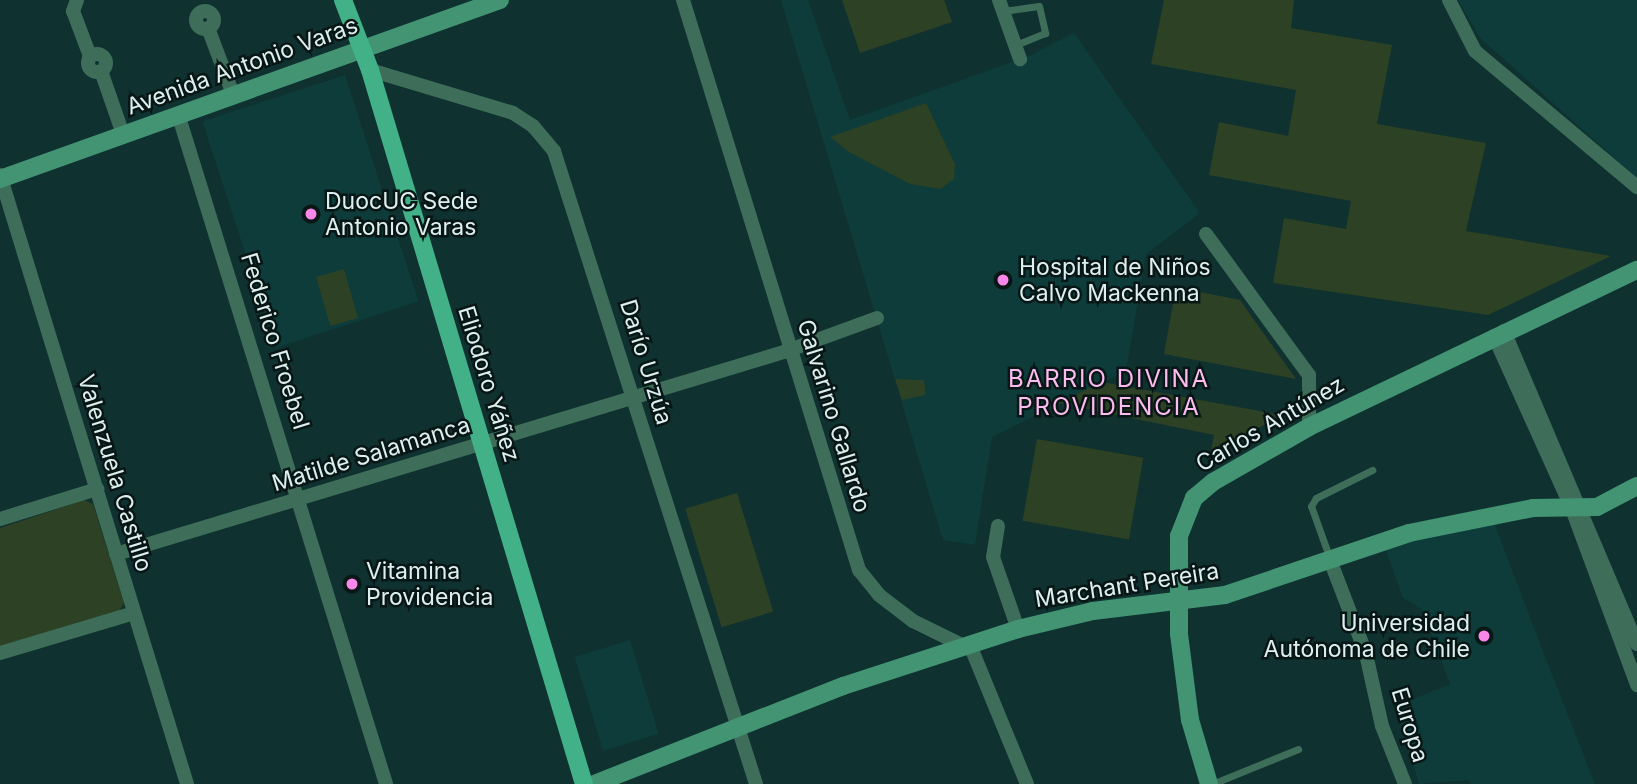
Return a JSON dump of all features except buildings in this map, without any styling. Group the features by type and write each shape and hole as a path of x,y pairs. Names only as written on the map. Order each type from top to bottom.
{"main road":[{"name":"Eliodoro Yáñez","path":"343,0 370,70 584,784"}],"street":[{"path":"77,0 73,10 90,56 104,58 101,71 123,134"},
{"name":"Avenida Antonio Varas","path":"0,177 500,0"},
{"name":"Galvarino Gallardo","path":"683,0 863,579 913,621 968,645"},
{"path":"1449,0 1475,51 1637,187"},
{"path":"1001,6 1018,52"},
{"path":"208,28 233,94"},
{"name":"Darío Urzúa","path":"370,70 501,108 525,120 548,142 562,170 736,731 756,784"},
{"name":"Federico Froebel","path":"178,114 386,784"},
{"name":"Valenzuela Castillo","path":"0,177 187,784"},
{"path":"1206,234 1309,375 1309,427"},
{"name":"Carlos Antúnez","path":"1210,784 1185,689 1178,599 1179,536 1194,498 1213,482 1309,427 1637,270"},
{"name":"Matilde Salamanca","path":"116,554 790,350 877,318"},
{"path":"1499,334 1637,644"},
{"name":"Marchant Pereira","path":"594,784 736,731 843,686 1018,629 1093,611 1249,589 1440,525 1533,508 1578,509 1608,504 1637,486"},
{"path":"0,519 97,489"},
{"path":"1578,509 1637,685"},
{"path":"998,526 993,556 1018,629"},
{"name":"Europa","path":"1330,560 1366,654 1382,726 1405,784"},
{"path":"0,653 134,613"},
{"path":"968,645 981,663 1027,784"}],"lane":[{"path":"1001,6 1039,6 1045,33 1018,52"},
{"path":"1330,560 1311,506 1316,498 1373,470"},
{"path":"1210,784 1298,749"}],"shaded area":[{"name":"Hospital de Niños Calvo Mackenna","path":"781,0 808,0 850,120 1031,55 1074,33 1199,214 1146,254 1126,371 992,437 975,545 943,540"},
{"path":"842,0 944,0 952,22 860,53"},
{"path":"1164,0 1294,0 1291,28 1392,45 1377,124 1486,143 1466,231 1611,256 1488,315 1273,283 1284,218 1346,229 1351,201 1209,175 1219,122 1288,136 1296,90 1151,64"},
{"path":"1458,0 1637,0 1637,178 1480,38"},
{"name":"DuocUC Sede Antonio Varas","path":"345,75 419,301 276,348 202,121"},
{"path":"926,103 955,164 954,179 940,189 910,184 849,152 830,137"},
{"path":"344,269 358,318 330,326 316,277"},
{"path":"1176,287 1240,300 1296,379 1164,354"},
{"path":"895,379 924,380 926,395 902,400"},
{"path":"1102,382 1281,415 1210,456 1214,435 1058,403"},
{"path":"1037,439 1143,458 1129,539 1023,521"},
{"path":"737,493 773,612 722,627 685,509"},
{"path":"84,500 93,504 124,603 119,611 0,646 0,528"},
{"name":"Universidad Autónoma de Chile","path":"1493,520 1595,784 1471,784 1469,780 1419,784 1396,706 1450,684 1422,609 1403,598 1385,548"},
{"path":"630,640 659,734 603,751 575,657"}],"place":[{"name":"DuocUC Sede Antonio Varas","path":"311,214"},
{"name":"Hospital de Niños Calvo Mackenna","path":"1003,280"},
{"name":"Vitamina Providencia","path":"352,584"},
{"name":"Universidad Autónoma de Chile","path":"1484,636"}],"district":[{"name":"BARRIO DIVINA PROVIDENCIA","path":"1109,393"}]}
